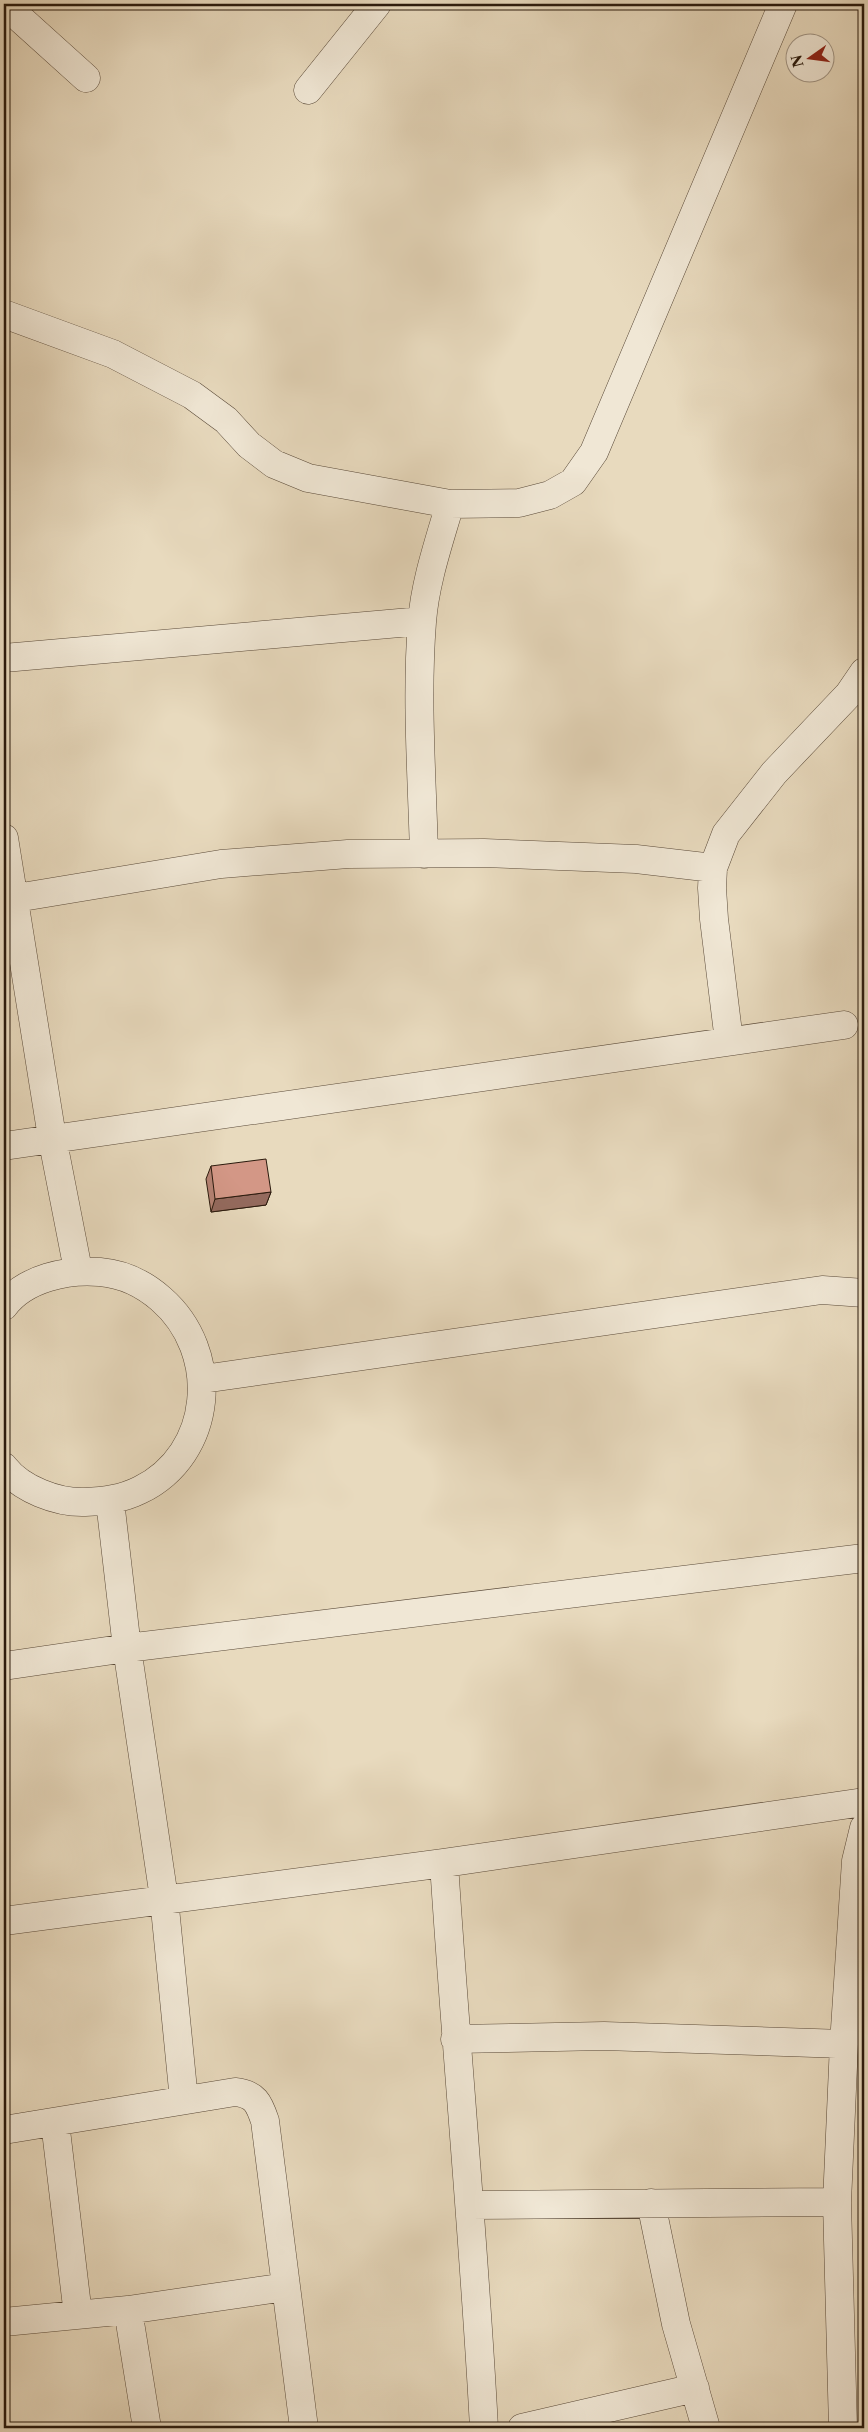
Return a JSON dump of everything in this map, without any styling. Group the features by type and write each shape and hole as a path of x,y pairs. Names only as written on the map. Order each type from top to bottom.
{"street":[{"path":"4,4 86,78"},
{"path":"308,90 377,4"},
{"path":"4,314 114,354 192,396 226,420 249,445 274,464 308,478 450,504 519,503 550,495 573,482 594,452 783,4"},
{"path":"424,854 420,709 422,621 435,557 450,504"},
{"path":"4,658 422,621"},
{"path":"729,1041 714,919 713,868 726,834 774,773 849,694 864,672"},
{"path":"4,838 8,899 78,1270"},
{"path":"8,899 221,864 348,854 484,853 636,859 713,868"},
{"path":"4,1146 52,1137 844,1025"},
{"path":"4,1306 8,1300 40,1279 78,1270 115,1273 148,1288 176,1312 195,1343 203,1379 200,1413 188,1444 168,1471 140,1490 110,1501 73,1503 38,1492 4,1467"},
{"path":"203,1379 822,1290 864,1293"},
{"path":"110,1501 127,1648 164,1898 184,2100"},
{"path":"4,1666 127,1648 864,1558"},
{"path":"4,1921 164,1898 444,1863 864,1802"},
{"path":"843,2428 837,2202 844,2044 856,1861 864,1828"},
{"path":"444,1863 470,2205 484,2428"},
{"path":"456,2040 604,2036 844,2044"},
{"path":"4,2130 235,2092 248,2094 260,2105 265,2122 304,2428"},
{"path":"55,2122 78,2315"},
{"path":"470,2205 837,2202"},
{"path":"651,2203 676,2324 706,2428"},
{"path":"4,2322 128,2310 286,2287"},
{"path":"128,2310 147,2428"},
{"path":"522,2428 695,2388"}],"building":[{"path":"266,1159 271,1192 215,1199 211,1166"}]}
